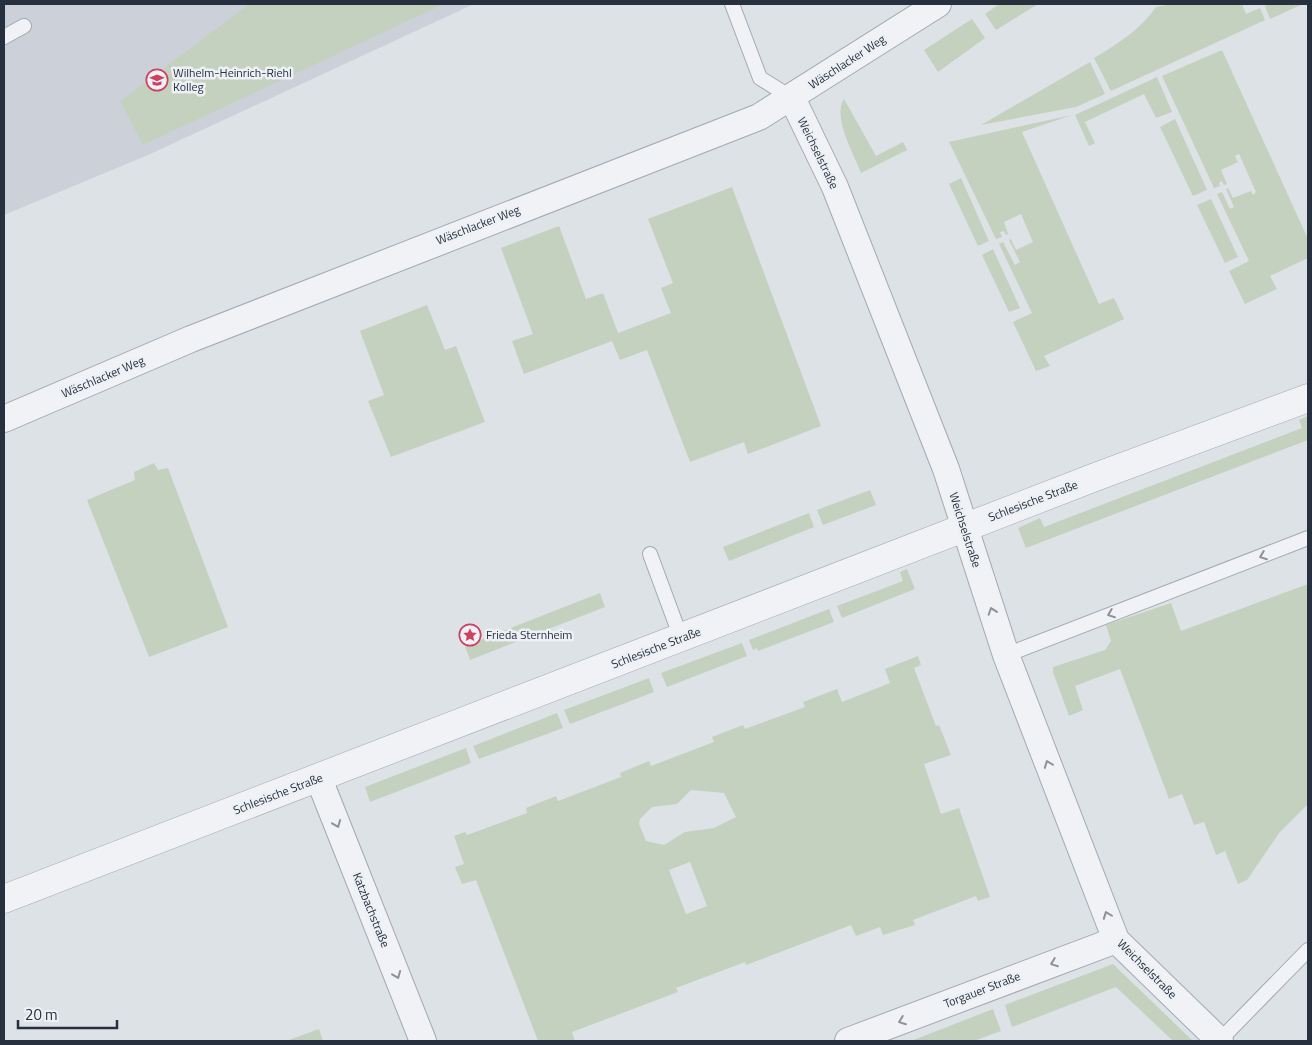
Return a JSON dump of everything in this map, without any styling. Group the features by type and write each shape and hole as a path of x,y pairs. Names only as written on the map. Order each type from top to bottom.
{"street":[{"name":"Wäschlacker Weg","path":"4,419 191,338 759,117 792,98 938,4"},
{"name":"Weichselstraße","path":"792,98 836,187 946,469 1006,654 1116,940 1220,1041"},
{"name":"Schlesische Straße","path":"4,899 319,779 964,528 1308,398"},
{"name":"Katzbachstraße","path":"319,779 423,1041"},
{"name":"Torgauer Straße","path":"848,1041 1116,940"}],"lane":[{"path":"732,4 760,78 792,98"},
{"path":"4,37 24,26"},
{"path":"1006,654 1308,538"},
{"path":"650,554 681,638"},
{"path":"1220,1041 1308,950"}],"shaded area":[{"name":"Wilhelm-Heinrich-Riehl Kolleg","path":"4,4 474,4 148,155 4,215"}],"green space":[{"path":"249,4 444,4 143,145 120,101"},
{"path":"999,4 1038,4 996,30 985,14"},
{"path":"1172,4 1242,4 1246,14 1260,8 1265,20 1111,91 1094,58 1136,29 1156,7"},
{"path":"1269,4 1303,4 1270,19 1265,6"},
{"path":"972,19 985,38 938,72 924,50"},
{"path":"1222,50 1308,239 1308,258 1270,276 1277,289 1245,304 1229,271 1249,261 1217,194 1222,192 1230,209 1234,207 1226,189 1228,188 1233,198 1251,191 1253,195 1256,192 1239,154 1235,156 1238,162 1221,170 1227,184 1224,185 1222,181 1219,183 1220,186 1214,188 1162,76"},
{"path":"1090,62 1105,94 1076,107 981,125"},
{"path":"1157,77 1172,112 1156,118 1144,94 1085,122 1095,143 1089,146 1075,115"},
{"path":"844,99 876,156 903,142 907,150 861,173 842,125 841,107"},
{"path":"1072,115 1022,132 1099,304 1114,298 1124,319 1044,356 1050,366 1036,371 1013,322 1032,313 999,244 1003,242 1015,265 1020,262 1009,240 1011,239 1016,250 1033,242 1021,214 1004,222 1008,234 1006,235 1004,231 1000,232 1002,237 996,239 949,142"},
{"path":"1175,119 1207,190 1193,196 1160,127"},
{"path":"961,178 989,241 978,246 949,184"},
{"path":"732,187 821,426 748,454 744,442 690,462 647,350 620,360 612,341 524,374 512,341 533,334 501,248 559,226 586,299 603,293 618,333 671,313 661,288 673,283 648,219"},
{"path":"1211,199 1238,257 1225,263 1197,205"},
{"path":"993,249 1020,308 1009,312 982,255"},
{"path":"427,305 445,350 456,346 485,422 391,457 368,401 384,395 360,331"},
{"path":"1308,416 1308,440 1026,548 1018,528 1040,518 1044,527 1302,428 1299,420"},
{"path":"154,463 158,470 168,468 228,627 149,657 87,500 135,480 134,472"},
{"path":"870,490 876,505 823,525 817,510"},
{"path":"809,513 814,527 729,561 723,547"},
{"path":"907,569 915,589 842,618 837,606 903,581 900,572"},
{"path":"1308,584 1308,804 1279,833 1247,880 1238,884 1225,851 1216,855 1204,822 1194,825 1182,794 1169,799 1120,669 1075,686 1083,710 1069,716 1053,672 1053,667 1105,650 1111,641 1106,625 1171,603 1181,631"},
{"path":"600,593 605,607 470,660 465,646"},
{"path":"829,609 834,622 758,651 757,648 753,650 749,640"},
{"path":"742,643 747,656 667,687 661,673"},
{"path":"918,656 921,665 914,668 936,726 939,725 951,755 924,764 941,814 959,808 990,897 978,901 976,896 913,920 915,925 883,935 880,927 856,936 851,925 746,965 745,962 676,988 678,992 572,1032 575,1041 538,1041 476,880 462,884 455,867 464,864 454,836 465,832 467,835 527,813 526,808 556,796 558,801 621,777 620,773 649,761 651,766 714,742 712,737 743,725 745,729 805,707 803,702 837,689 842,702 890,683 885,669","holes":["691,790 724,793 736,817 714,828 685,832 664,845 646,841 639,824 640,819 652,807 677,804","690,862 707,906 686,914 669,870"]},
{"path":"649,678 654,692 570,724 564,710"},
{"path":"557,713 563,728 479,759 473,746"},
{"path":"466,748 471,763 370,802 365,787"},
{"path":"1113,964 1193,1041 1173,1041 1116,987 1012,1027 1005,1005"},
{"path":"993,1009 1001,1031 974,1041 911,1041"},
{"path":"319,1029 323,1041 286,1041"}],"place":[{"name":"Wilhelm-Heinrich-Riehl Kolleg","path":"157,80"},
{"name":"Frieda Sternheim","path":"470,635"}]}
